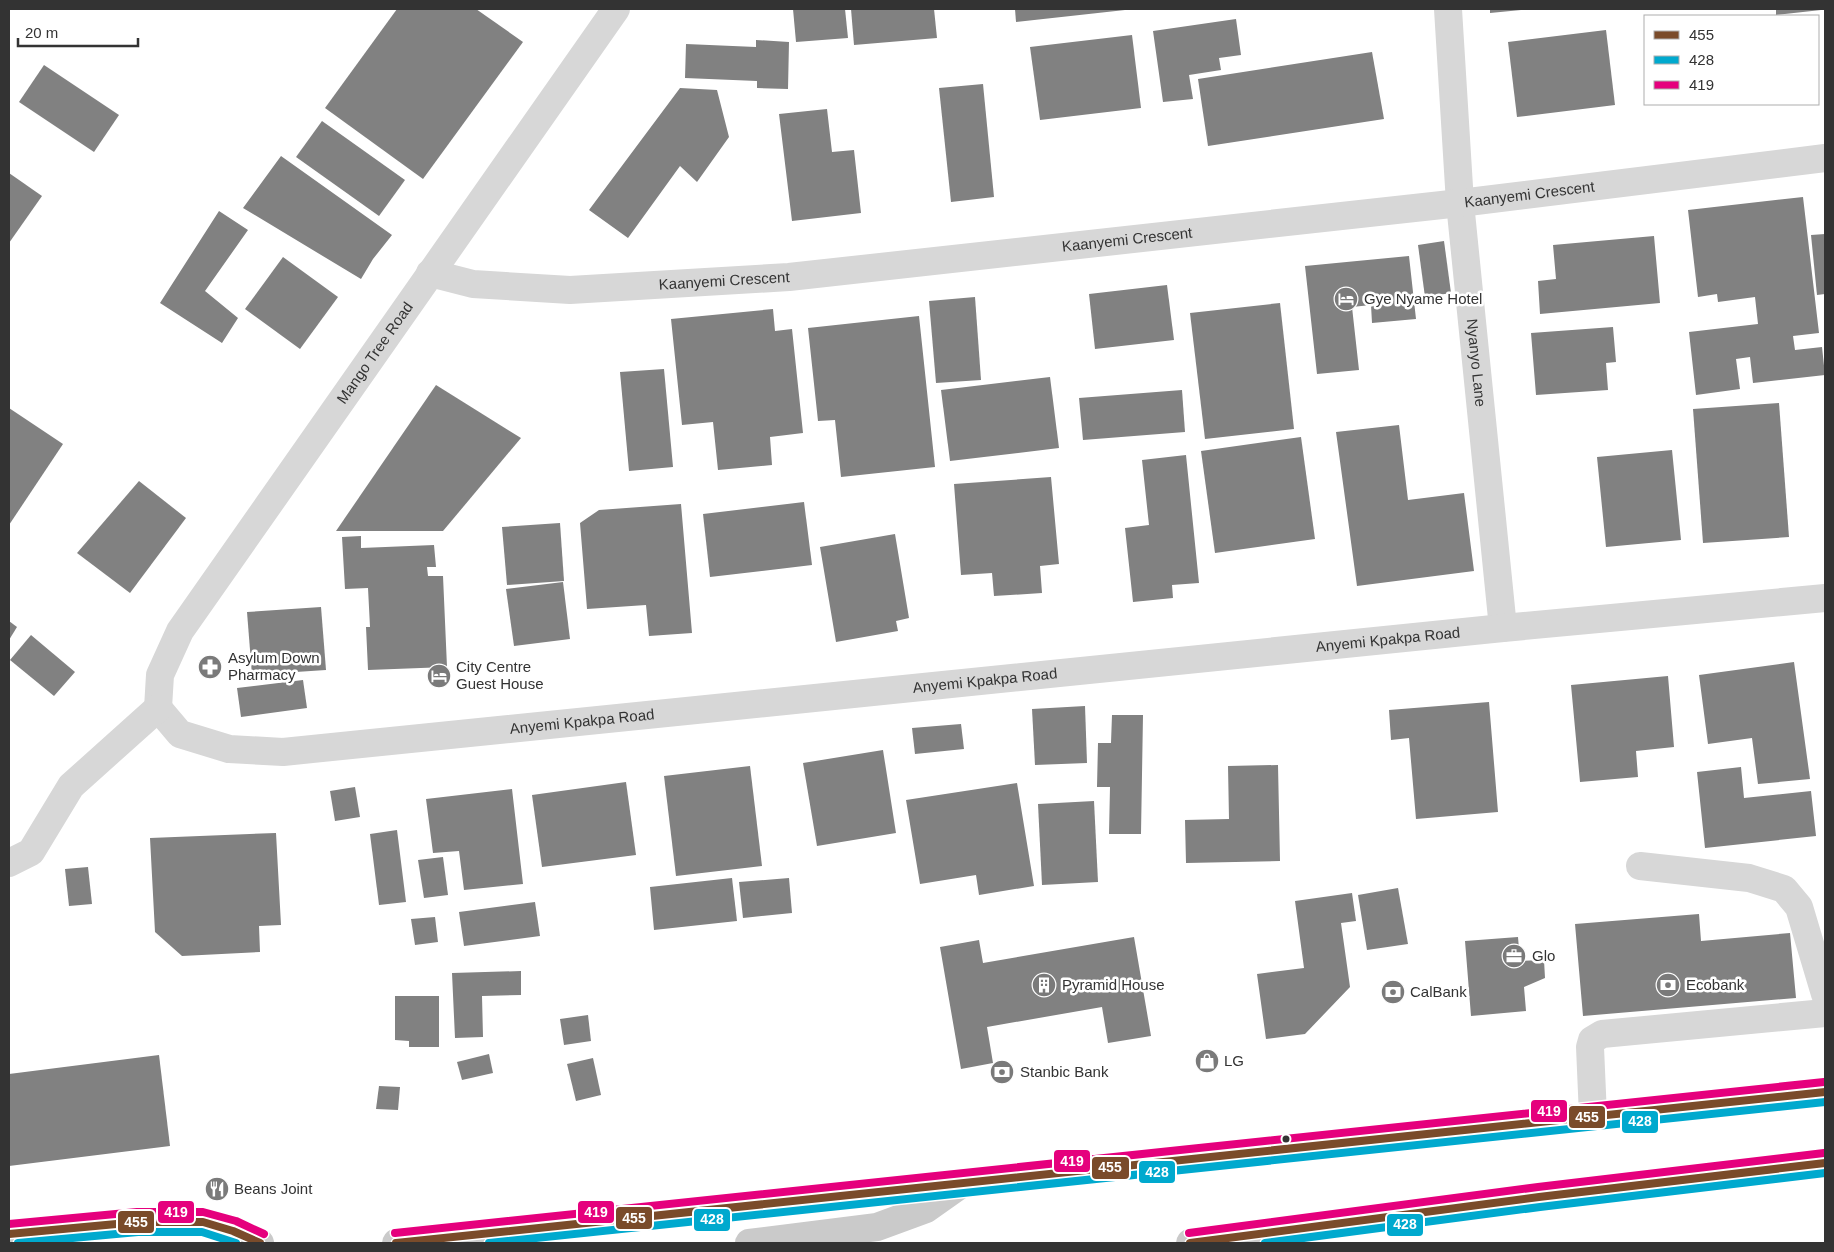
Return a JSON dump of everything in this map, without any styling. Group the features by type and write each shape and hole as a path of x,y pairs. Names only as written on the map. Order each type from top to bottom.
{"main road":[{"path":"396,1243 1825,1092"},
{"path":"1190,1243 1539,1197 1825,1163"},
{"path":"750,1243 877,1227 926,1209 964,1183"},
{"path":"9,1234 138,1222 202,1222 233,1231 260,1243"}],"street":[{"name":"Mango Tree Road","path":"158,708 160,675 180,631 616,9"},
{"name":"Nyanyo Lane","path":"1448,9 1460,203 1503,628"},
{"name":"Kaanyemi Crescent","path":"430,273 473,284 570,290 789,277 1460,203 1825,158"},
{"name":"Anyemi Kpakpa Road","path":"158,708 180,734 228,749 284,752 1503,628 1825,598"},
{"path":"9,863 30,852 71,786 158,708"},
{"path":"1640,866 1749,878 1784,889 1800,907 1825,994"},
{"path":"1593,1116 1590,1047 1592,1040 1602,1034 1825,1013"}],"building":[{"path":"397,9 476,9 523,42 423,179 325,108"},
{"path":"793,9 845,9 848,38 796,42"},
{"path":"851,9 934,9 937,38 854,45"},
{"path":"1015,9 1125,9 1125,10 1016,22"},
{"path":"1490,9 1521,9 1521,10 1490,13"},
{"path":"1776,9 1821,9 1821,10 1776,15"},
{"path":"1236,19 1241,55 1219,58 1221,70 1189,75 1193,99 1163,102 1153,31"},
{"path":"1606,30 1615,105 1517,117 1508,42"},
{"path":"1132,35 1141,108 1040,120 1030,47"},
{"path":"756,40 789,42 788,89 757,88 757,81 685,78 686,44 756,47"},
{"path":"1372,52 1384,119 1208,146 1198,79"},
{"path":"44,65 119,115 94,152 19,102"},
{"path":"983,84 994,197 951,202 939,88"},
{"path":"680,88 717,90 729,137 697,182 680,166 628,238 589,210"},
{"path":"827,109 832,152 854,150 861,213 792,221 779,114"},
{"path":"322,121 405,180 379,216 296,157"},
{"path":"281,156 392,235 373,259 361,279 243,208"},
{"path":"9,173 42,196 9,243"},
{"path":"1803,197 1819,333 1793,336 1795,350 1822,347 1825,375 1753,383 1750,357 1736,359 1740,389 1696,395 1689,332 1758,324 1755,297 1718,302 1717,294 1698,297 1688,210"},
{"path":"219,211 248,230 205,291 238,318 222,343 160,303"},
{"path":"1825,234 1825,294 1817,295 1811,235"},
{"path":"1654,236 1660,303 1540,314 1538,281 1556,279 1553,245"},
{"path":"1444,241 1451,293 1425,297 1418,245"},
{"path":"1409,256 1416,319 1372,323 1371,305 1352,307 1359,370 1317,374 1305,266"},
{"path":"283,257 338,297 300,349 245,309"},
{"path":"1167,285 1174,340 1095,349 1089,294"},
{"path":"975,297 981,380 936,383 929,301"},
{"path":"1280,303 1294,429 1205,439 1190,313"},
{"path":"773,309 775,331 792,329 803,433 770,437 772,465 718,470 713,422 682,425 671,319"},
{"path":"919,316 935,467 841,477 835,420 818,421 808,328"},
{"path":"1613,327 1616,362 1606,363 1608,390 1536,395 1531,333"},
{"path":"664,369 673,467 629,471 620,372"},
{"path":"1050,377 1059,448 950,461 941,390"},
{"path":"436,385 521,438 443,531 336,531"},
{"path":"1182,390 1185,432 1083,440 1079,398"},
{"path":"1779,403 1789,537 1703,543 1693,409"},
{"path":"9,408 63,444 9,525"},
{"path":"1399,425 1408,500 1464,493 1474,571 1357,586 1336,432"},
{"path":"1301,437 1315,539 1215,553 1201,451"},
{"path":"1672,450 1681,540 1606,547 1597,457"},
{"path":"1186,455 1199,583 1172,585 1173,598 1133,602 1125,528 1149,525 1142,460"},
{"path":"1051,477 1059,564 1040,566 1042,593 994,596 992,573 961,575 954,484"},
{"path":"139,481 186,518 130,593 77,553"},
{"path":"804,502 812,565 710,577 703,514"},
{"path":"681,504 692,633 649,636 646,605 587,609 580,523 599,510"},
{"path":"560,523 564,581 507,585 502,527"},
{"path":"895,534 909,618 896,621 898,631 836,642 820,547"},
{"path":"361,536 361,548 434,545 436,567 427,567 428,576 443,576 447,667 368,670 366,627 370,627 368,588 345,589 342,537"},
{"path":"563,582 570,639 514,646 506,589"},
{"path":"321,607 326,670 252,675 247,612"},
{"path":"9,621 17,627 9,640"},
{"path":"31,635 75,672 54,696 10,660"},
{"path":"1794,662 1810,779 1758,784 1752,738 1708,744 1699,675"},
{"path":"1668,676 1674,747 1636,751 1638,777 1580,782 1571,685"},
{"path":"303,680 307,708 241,717 237,688"},
{"path":"1489,702 1498,812 1416,819 1409,738 1391,740 1389,710"},
{"path":"1085,706 1087,763 1035,765 1032,709"},
{"path":"1112,715 1143,715 1141,834 1109,834 1110,787 1097,787 1098,743 1111,743"},
{"path":"961,724 964,749 915,754 912,728"},
{"path":"883,750 896,833 817,846 803,763"},
{"path":"1278,765 1280,861 1186,863 1185,820 1229,819 1228,766"},
{"path":"750,766 762,866 676,876 664,776"},
{"path":"1741,767 1744,798 1811,791 1816,836 1705,848 1697,772"},
{"path":"626,782 636,855 542,867 532,795"},
{"path":"1017,783 1034,886 979,895 976,875 920,884 906,800"},
{"path":"355,787 360,817 335,821 330,791"},
{"path":"512,789 523,884 464,890 459,851 433,853 426,799"},
{"path":"1094,801 1098,882 1042,885 1038,804"},
{"path":"397,830 406,902 379,905 370,834"},
{"path":"276,833 281,925 259,926 260,952 182,956 155,932 150,838"},
{"path":"443,857 448,895 424,898 418,860"},
{"path":"88,867 92,904 69,906 65,869"},
{"path":"732,878 737,921 654,930 650,887"},
{"path":"789,878 792,913 743,918 739,882"},
{"path":"1398,888 1408,944 1367,950 1358,895"},
{"path":"1352,893 1356,921 1341,923 1350,987 1305,1034 1266,1039 1257,974 1304,968 1295,901"},
{"path":"535,902 540,936 464,946 459,912"},
{"path":"1699,914 1701,941 1790,933 1796,998 1583,1016 1575,924"},
{"path":"435,917 438,942 415,945 411,919"},
{"name":"Pyramid House","path":"1134,937 1151,1036 1108,1043 1102,1007 987,1027 993,1063 961,1069 940,947 979,940 983,963"},
{"path":"1518,937 1520,961 1544,960 1545,978 1524,987 1526,1011 1471,1016 1465,941"},
{"path":"521,971 521,995 482,996 483,1037 455,1038 452,973"},
{"path":"395,996 439,996 439,1047 409,1047 409,1041 395,1040"},
{"path":"588,1015 591,1041 564,1045 560,1019"},
{"path":"489,1054 493,1073 462,1080 457,1062"},
{"path":"159,1055 170,1146 9,1166 9,1074"},
{"path":"593,1058 601,1095 576,1101 567,1064"},
{"path":"379,1086 400,1087 398,1110 376,1109"}],"transit line":[{"name":"419","path":"395,1233 1824,1082"},
{"name":"455","path":"396,1243 1825,1092"},
{"name":"428","path":"489,1243 1825,1102"},
{"name":"419","path":"1189,1233 1538,1187 1824,1153"},
{"name":"455","path":"1190,1243 1539,1197 1825,1163"},
{"name":"428","path":"1265,1243 1540,1207 1825,1173"},
{"name":"419","path":"9,1224 137,1212 203,1212 236,1221 264,1234"},
{"name":"455","path":"9,1234 138,1222 203,1222 233,1231 260,1243"},
{"name":"428","path":"18,1243 138,1232 202,1232 236,1243"}],"place":[{"name":"Gye Nyame Hotel","path":"1346,299"},
{"name":"Asylum Down Pharmacy","path":"210,667"},
{"name":"City Centre Guest House","path":"439,676"},
{"name":"Glo","path":"1514,956"},
{"name":"Pyramid House","path":"1044,985"},
{"name":"Ecobank","path":"1668,985"},
{"name":"CalBank","path":"1393,992"},
{"name":"LG","path":"1207,1061"},
{"name":"Stanbic Bank","path":"1002,1072"},
{"name":"Beans Joint","path":"217,1189"}]}
